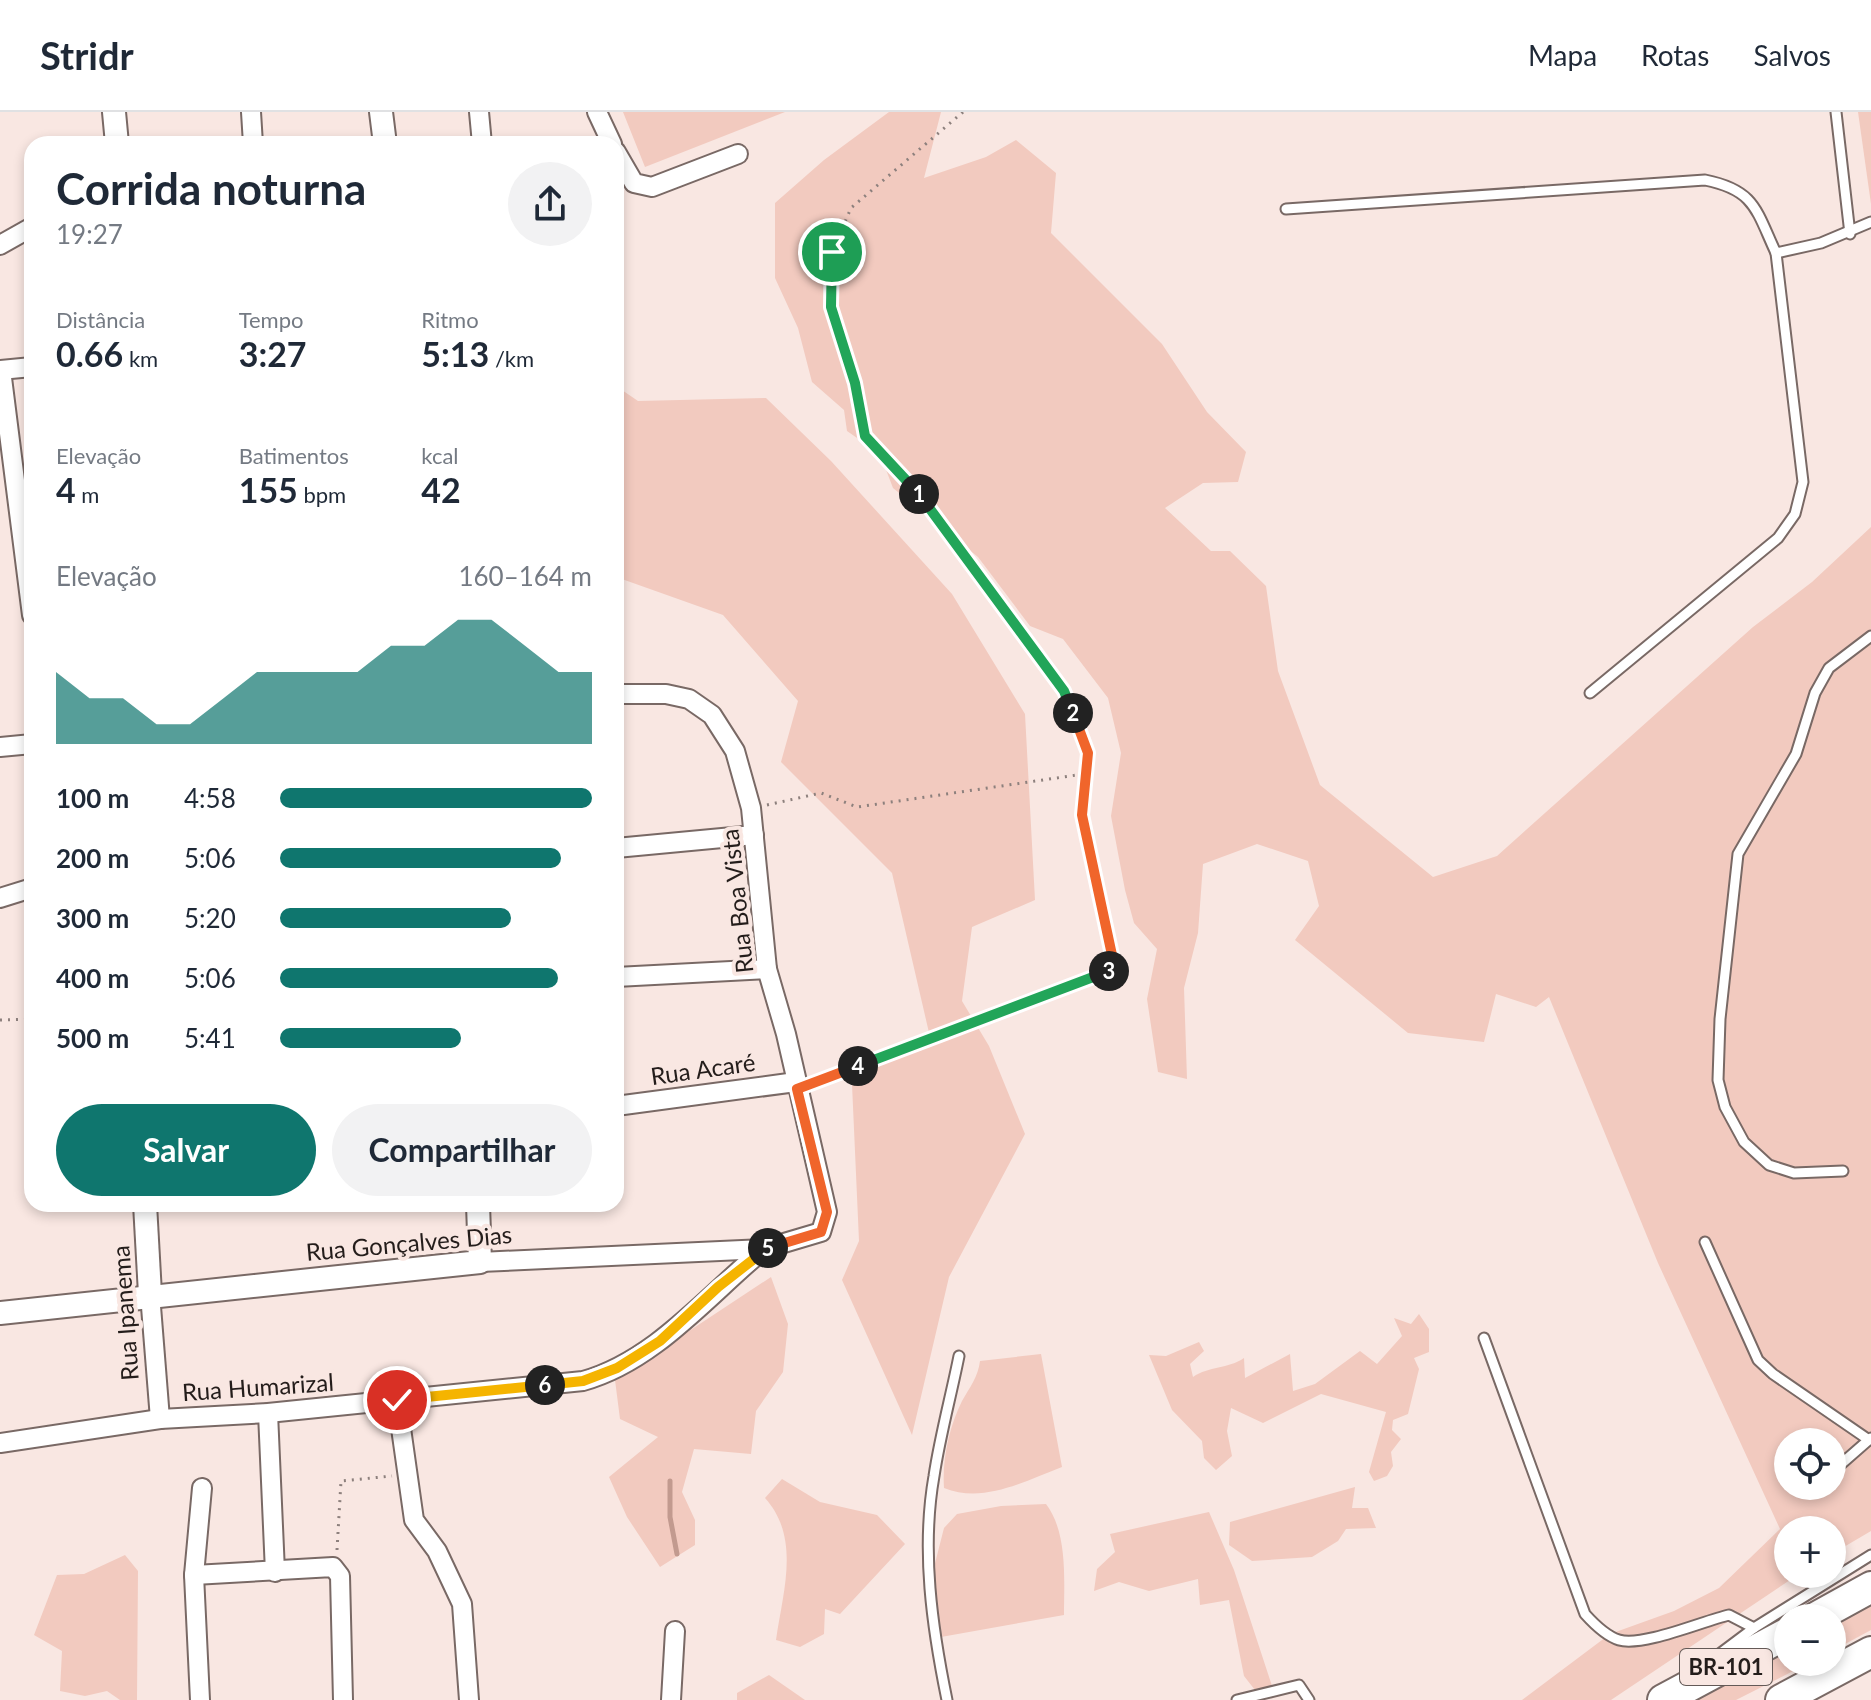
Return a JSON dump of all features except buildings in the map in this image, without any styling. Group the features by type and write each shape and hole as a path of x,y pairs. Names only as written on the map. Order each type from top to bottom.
{"highway":[{"path":"1840,1604 1871,1587"},
{"name":"BR-101","path":"1664,1699 1774,1640"},
{"name":"BR-101","path":"1781,1700 1871,1652"}],"street":[{"path":"114,112 116,136"},
{"path":"251,112 252,136"},
{"path":"381,112 384,136"},
{"path":"479,112 481,136"},
{"path":"597,112 608,136"},
{"path":"624,166 634,183 652,187 738,154"},
{"path":"0,245 24,232"},
{"path":"24,368 0,370 24,554"},
{"name":"Rua Boa Vista","path":"624,694 676,695 702,705 735,751 751,808 767,969 826,1206 821,1232"},
{"path":"0,747 24,745"},
{"path":"624,847 754,835"},
{"path":"0,898 24,890"},
{"path":"624,977 767,969"},
{"name":"Rua Acaré","path":"624,1105 796,1086"},
{"name":"Rua Ipanema","path":"145,1212 160,1419"},
{"path":"478,1212 480,1262"},
{"name":"Rua Gonçalves Dias","path":"0,1313 150,1294 480,1262 764,1249 821,1232"},
{"name":"Rua Humarizal","path":"0,1443 160,1419 268,1413 583,1381 601,1376 660,1341 764,1249"},
{"path":"397,1400 414,1520 437,1551 462,1604 469,1700"},
{"path":"268,1413 275,1572"},
{"path":"200,1700 194,1575 202,1488"},
{"path":"194,1575 333,1567 338,1573 343,1700"},
{"path":"671,1700 675,1631"}],"lane":[{"path":"1836,112 1850,234"},
{"path":"1286,209 1705,180 1731,185 1749,196 1776,253 1803,482 1795,514 1778,538 1590,693"},
{"path":"1776,253 1850,234 1871,222"},
{"path":"1843,1171 1794,1173 1769,1165 1744,1142 1725,1107 1718,1080 1720,1019 1738,854 1796,754 1815,693 1829,668 1871,636"},
{"path":"1705,1242 1758,1360 1773,1374 1870,1439 1846,1460"},
{"path":"1484,1338 1585,1614 1619,1640 1636,1641 1729,1615 1754,1628"},
{"path":"947,1700 936,1644 929,1552 933,1477 959,1356"},
{"path":"1664,1699 1754,1628 1871,1555"},
{"path":"1237,1700 1301,1685 1309,1700"}],"path":[{"path":"796,1086 1115,969 1082,815 1088,753 1064,691 931,507 865,436 855,383 831,307 832,252 851,208 963,112"},
{"path":"751,808 821,793 857,807 1077,775"},
{"path":"0,1020 24,1019"},
{"path":"338,1573 341,1481 406,1475"}],"shaded area":[{"path":"623,112 785,112 645,167"},
{"path":"889,112 941,112 924,178 986,157 1016,140 1056,173 1051,233 1162,344 1207,412 1246,452 1238,482 1203,483 1165,508 1211,551 1230,551 1266,586 1278,671 1320,785 1433,877 1497,856 1753,627 1812,582 1871,527 1871,1531 1846,1546 1846,1516 1774,1516 1658,1263 1549,997 1536,1007 1496,994 1484,1042 1408,1033 1295,940 1319,906 1308,861 1257,844 1203,864 1198,933 1184,988 1187,1079 1158,1072 1147,999 1157,949 1134,923 1125,890 1111,816 1121,753 1108,698 1063,639 1030,626 978,557 893,488 880,454 847,431 844,410 812,382 798,328 775,278 775,203 824,160"},
{"path":"1858,112 1871,112 1871,204"},
{"path":"624,391 638,401 766,398 831,461 952,594 1025,714 1035,900 972,927 962,1001 989,1046 1025,1134 949,1277 912,1435 842,1280 859,1241 851,1062 930,1037 892,873 781,762 798,701 723,615 624,580"},
{"path":"771,1277 788,1324 783,1372 756,1411 751,1454 694,1449 682,1492 695,1520 695,1545 660,1567 627,1517 609,1477 658,1437 620,1419 615,1380"},
{"path":"1419,1314 1429,1329 1429,1352 1414,1358 1419,1369 1408,1414 1393,1420 1392,1430 1401,1439 1391,1452 1393,1466 1387,1476 1374,1481 1369,1472 1386,1412 1321,1394 1263,1423 1231,1408 1227,1431 1232,1456 1216,1470 1204,1458 1202,1441 1172,1410 1149,1355 1166,1356 1199,1342 1204,1351 1190,1364 1193,1377 1244,1358 1245,1378 1290,1354 1293,1391 1315,1384 1360,1351 1377,1364 1402,1336 1394,1318 1411,1324"},
{"path":"1041,1354 1062,1467 989,1492 959,1492 944,1488 945,1455 950,1433 957,1411 976,1377 980,1361"},
{"path":"782,1479 820,1502 877,1515 905,1544 840,1614 825,1609 824,1634 800,1647 776,1640 787,1566 786,1548 783,1530 765,1498"},
{"path":"1355,1487 1352,1508 1368,1508 1376,1528 1346,1529 1338,1541 1312,1557 1252,1561 1229,1545 1230,1522"},
{"path":"1046,1504 1061,1543 1064,1615 941,1637 930,1583 944,1528 957,1514 1001,1506"},
{"path":"1209,1512 1234,1570 1273,1689 1255,1690 1244,1676 1229,1600 1200,1605 1198,1579 1149,1591 1119,1582 1094,1591 1097,1569 1115,1552 1110,1534"},
{"path":"1774,1535 1774,1588 1778,1588 1611,1700 1522,1700 1610,1634 1674,1611 1719,1588"},
{"path":"125,1555 138,1571 137,1700 120,1700 107,1691 85,1696 60,1691 62,1651 34,1635 57,1575 84,1574"},
{"path":"1871,1599 1871,1630 1846,1643 1846,1614"},
{"path":"1774,1651 1774,1676 1783,1676 1736,1700 1682,1700"},
{"path":"769,1675 805,1700 737,1700 737,1693"}],"waterway":[{"path":"670,1481 670,1517 677,1554"}],"route":[{"path":"397,1400 583,1381 617,1368 660,1341 764,1249 821,1232 827,1212 824,1190 797,1089 1115,969 1082,815 1088,753 1064,691 931,507 865,436 855,383 831,307 832,252"}]}
